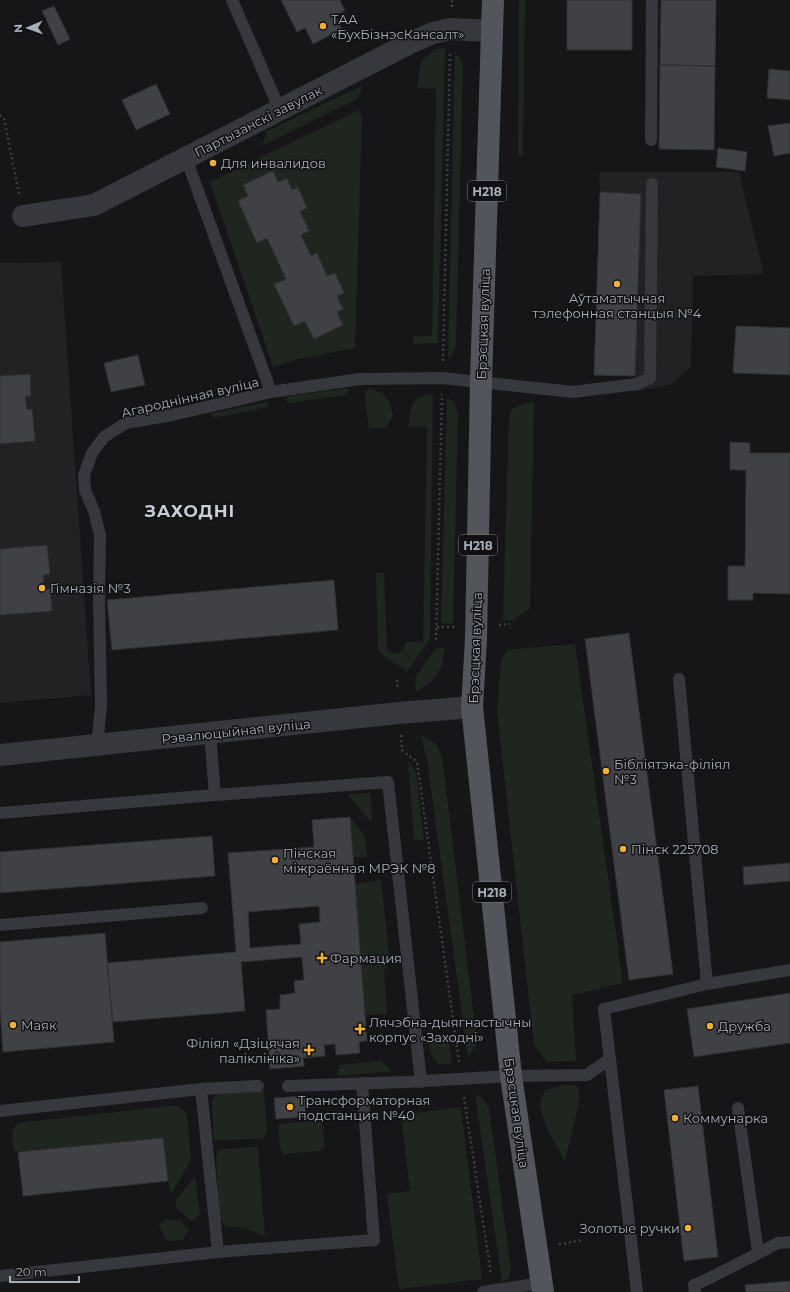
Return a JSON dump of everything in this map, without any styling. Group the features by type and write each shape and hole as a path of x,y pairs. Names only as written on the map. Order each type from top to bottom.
{"main road":[{"name":"Брэсцкая вуліца","path":"493,0 481,381 476,639 472,708 511,1076 542,1287"}],"street":[{"name":"Партызанскі завулак","path":"23,216 94,205 410,43 434,33 451,29 492,31"},
{"name":"Рэвалюцыйная вуліца","path":"0,755 97,746 399,713 472,708"}],"lane":[{"path":"232,0 280,110"},
{"path":"651,140 652,0"},
{"path":"186,158 271,392"},
{"name":"Агароднінная вуліца","path":"97,746 101,706 99,597 100,535 94,511 85,490 84,475 92,453 104,437 126,424 271,392 360,379 442,378 573,392 637,384 650,378 652,184"},
{"path":"679,679 707,984"},
{"path":"210,733 215,795"},
{"path":"0,813 388,782 421,1082"},
{"path":"0,925 202,908"},
{"path":"636,1292 604,1009 707,984 790,970"},
{"path":"288,1086 421,1082 511,1076 586,1075 610,1059"},
{"path":"0,1276 218,1252 374,1240 362,1084"},
{"path":"0,1111 201,1089 258,1086"},
{"path":"201,1089 218,1252"},
{"path":"738,1108 758,1253"},
{"path":"695,1292 694,1285 778,1243 790,1242"},
{"path":"488,1291 542,1287"}],"path":[{"path":"436,640 451,29"},
{"path":"0,116 4,119 23,216"},
{"path":"0,120 4,119"},
{"path":"397,680 402,750 417,762 461,1080 488,1291"}],"shaded area":[{"path":"519,0 525,0 523,156 518,156"},
{"path":"445,48 438,343 413,344 413,336 432,336 436,89 417,88 421,62 435,49"},
{"path":"455,51 463,64 456,346 452,355 448,359"},
{"path":"362,86 359,98 262,146 267,131"},
{"path":"359,110 362,118 355,348 298,359 273,367 210,182"},
{"path":"599,172 739,172 764,274 693,276 691,367 670,385 638,391 635,376 594,375 600,192"},
{"name":"Гімназія №3","path":"61,262 91,695 0,703 0,263"},
{"path":"348,388 349,391 346,395 288,403 286,398 290,396"},
{"path":"369,388 382,393 390,403 393,416 386,428 369,428 365,392"},
{"path":"433,394 430,639 407,672 378,651 376,573 384,573 387,648 390,652 398,653 404,649 405,642 423,642 427,427 409,426 412,406 416,399"},
{"path":"447,398 454,402 458,414 453,624 441,623"},
{"path":"267,402 269,404 268,407 213,418 212,415 213,413"},
{"path":"534,402 530,608 513,620 503,620 509,413 520,405"},
{"path":"575,644 623,983 572,995 576,1061 547,1062 534,1045 497,710 501,661 507,651"},
{"path":"436,648 445,648 440,669 429,683 416,692 415,677"},
{"path":"421,735 435,743 442,756 476,1034 476,1045 468,1058 427,760"},
{"path":"408,760 416,772 424,840 414,840"},
{"path":"371,793 372,824 348,794"},
{"path":"350,817 365,836 367,857 353,857"},
{"path":"381,880 390,962 384,971 387,1014 365,1015 355,884"},
{"path":"448,1038 452,1064 438,1064 431,1055 428,1040"},
{"path":"381,1061 392,1071 337,1076 340,1065"},
{"path":"567,1084 578,1086 580,1098 565,1161 545,1123 540,1107 540,1101 546,1090"},
{"path":"264,1090 267,1133 263,1138 214,1141 212,1099 218,1094"},
{"path":"475,1094 481,1097 489,1107 511,1269 509,1278 502,1282"},
{"path":"179,1106 187,1114 191,1160 171,1194 163,1138 18,1152 13,1149 12,1131 18,1123"},
{"path":"461,1107 482,1279 399,1289 387,1194 410,1191 401,1115"},
{"path":"322,1120 325,1147 320,1151 284,1154 280,1148 278,1124"},
{"path":"258,1147 265,1237 246,1229 225,1226 219,1218 216,1155 221,1149"},
{"path":"195,1176 200,1214 192,1222 176,1208 176,1200"},
{"path":"165,1219 181,1220 189,1230 182,1240 167,1241 159,1225"}],"building":[{"path":"281,0 340,0 345,11 335,15 342,29 313,44 305,28 297,32"},
{"path":"567,0 632,0 632,50 567,50"},
{"path":"661,0 716,0 715,66 660,65"},
{"path":"54,6 70,39 58,45 42,11"},
{"path":"660,65 715,66 714,150 659,149"},
{"path":"769,69 790,71 790,100 767,98"},
{"path":"156,84 170,114 136,130 122,100"},
{"path":"790,123 790,153 774,156 768,126"},
{"path":"718,148 747,152 745,171 716,167"},
{"path":"273,171 278,182 287,178 292,190 298,187 307,208 300,211 309,231 301,235 311,256 317,253 327,276 335,273 344,293 337,296 343,309 337,312 343,325 314,339 305,321 294,326 274,284 286,279 267,238 257,243 238,201 248,196 243,185"},
{"name":"Аўтаматычная тэлефонная станцыя №4","path":"600,192 641,194 635,376 594,375"},
{"path":"736,326 790,328 790,375 733,373"},
{"path":"138,355 145,385 111,392 104,363"},
{"path":"30,374 31,396 25,396 27,410 32,409 35,441 0,444 0,376"},
{"path":"730,442 750,443 750,453 790,453 790,594 753,593 753,600 728,600 728,566 745,566 746,470 730,470"},
{"path":"47,545 50,574 43,575 44,590 50,589 52,611 0,615 0,549"},
{"path":"334,580 338,630 112,650 107,600"},
{"path":"629,633 673,974 629,980 585,639"},
{"path":"350,817 367,1041 359,1042 360,1053 336,1055 335,1044 324,1045 325,1056 303,1058 304,1066 270,1069 266,1010 280,1009 280,995 295,993 294,981 304,980 302,957 241,962 245,1011 113,1022 107,963 236,952 228,853 314,847 312,820","holes":["319,906 320,922 299,924 301,944 250,948 248,912"]},
{"path":"212,836 215,876 0,893 0,852"},
{"path":"790,863 790,881 744,885 743,867"},
{"path":"105,933 114,1042 3,1052 0,1009 0,942"},
{"path":"790,993 790,1043 694,1057 687,1009"},
{"path":"698,1086 718,1257 684,1261 664,1090"},
{"name":"Трансформаторная подстанция №40","path":"305,1096 306,1117 276,1119 274,1098"},
{"path":"163,1138 168,1181 23,1196 18,1152"},
{"path":"790,1281 790,1292 746,1292 745,1285"}],"place":[{"name":"ТАА «БухБізнэсКансалт»","path":"323,26"},
{"name":"Для инвалидов","path":"213,163"},
{"name":"Аўтаматычная тэлефонная станцыя №4","path":"617,284"},
{"name":"Гімназія №3","path":"42,588"},
{"name":"Бібліятэка-філіял №3","path":"606,771"},
{"name":"Пінск 225708","path":"623,849"},
{"name":"Пінская міжраённая МРЭК №8","path":"275,860"},
{"name":"Фармация","path":"322,958"},
{"name":"Маяк","path":"13,1025"},
{"name":"Дружба","path":"710,1026"},
{"name":"Лячэбна-дыягнастычны корпус «Заходні»","path":"360,1029"},
{"name":"Філіял «Дзіцячая паліклініка»","path":"309,1050"},
{"name":"Трансформаторная подстанция №40","path":"290,1107"},
{"name":"Коммунарка","path":"675,1118"},
{"name":"Золотые ручки","path":"688,1228"}],"district":[{"name":"ЗАХОДНІ","path":"190,511"}]}
